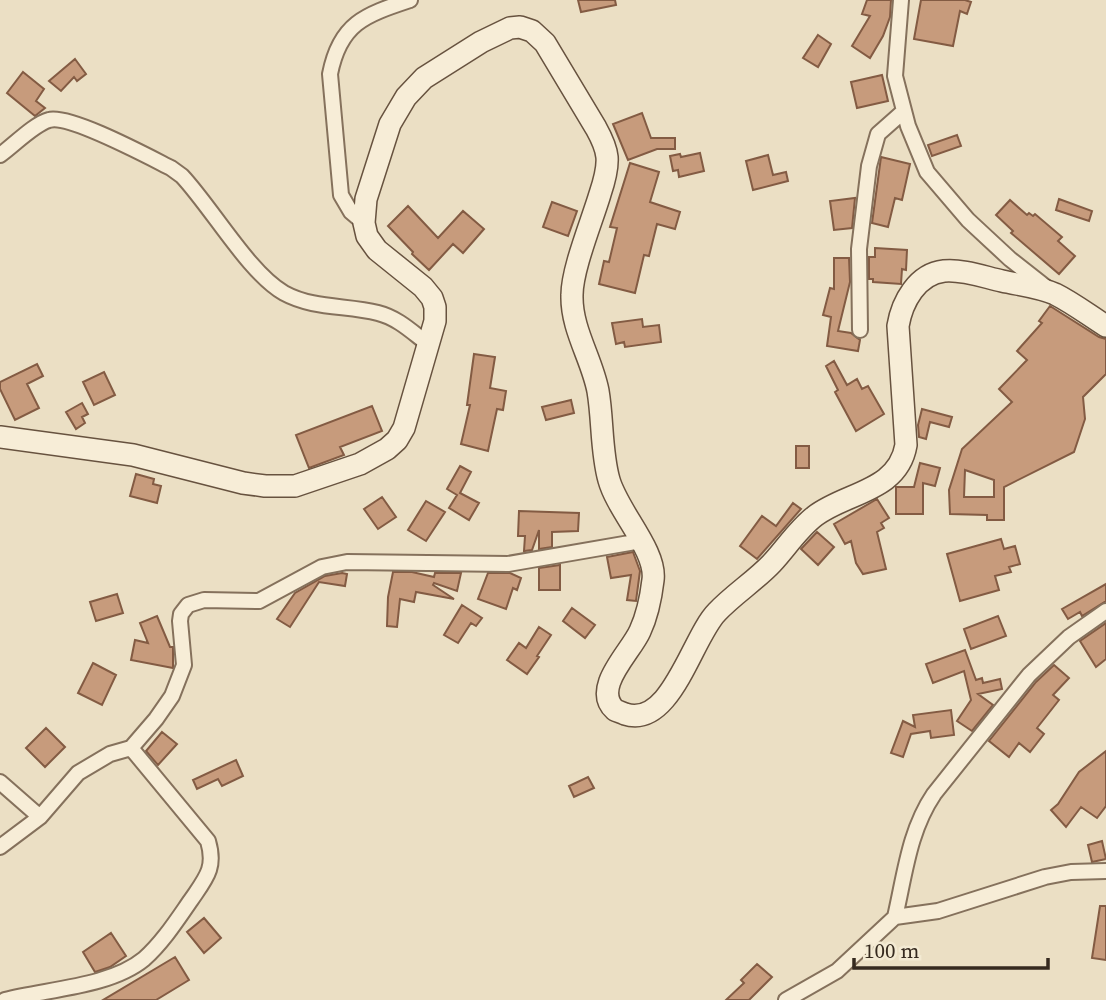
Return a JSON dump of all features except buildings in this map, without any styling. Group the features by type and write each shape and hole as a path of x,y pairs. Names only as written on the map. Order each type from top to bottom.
{"main road":[{"path":"0,437 133,455 243,483 265,486 295,486 360,464 387,449 397,440 409,416 435,321 435,307 423,287 377,250 367,236 364,223 366,198 390,124 406,97 424,78 481,42 510,28 520,27 532,31 545,43 604,142 607,160 605,180 575,278 572,308 598,391 608,478 622,512 650,558 654,574 642,628 610,679 609,700 616,711 632,716 648,714 675,686 706,625 716,612 757,578 809,522 832,506 872,489 898,467 904,457 906,445 898,326 901,310 911,291 923,280 941,271 957,271 1054,293 1106,326"}],"street":[{"path":"364,223 351,212 341,195 330,74 333,56 357,22 373,12 410,0"},
{"path":"901,0 895,76 904,111 927,172 968,220 1010,259 1054,293"},
{"path":"860,330 859,249 869,166 878,134 904,111"},
{"path":"0,155 37,126 50,120 63,120 79,125 172,168 182,176 244,254 283,292 308,303 379,313 396,319 428,344"},
{"path":"0,847 40,817 78,773 110,754 131,748 156,719 179,682 184,665 181,614 188,606 204,600 259,601 322,566 347,562 508,564 641,541"},
{"path":"786,1000 837,971 895,917 915,830 921,814 934,794 1029,675 1069,636 1106,611"},
{"path":"5,1000 109,978 142,961 174,925 206,878 212,865 208,841 131,748"},
{"path":"0,782 40,817"},
{"path":"895,917 938,911 1045,877 1071,872 1106,871"}]}
